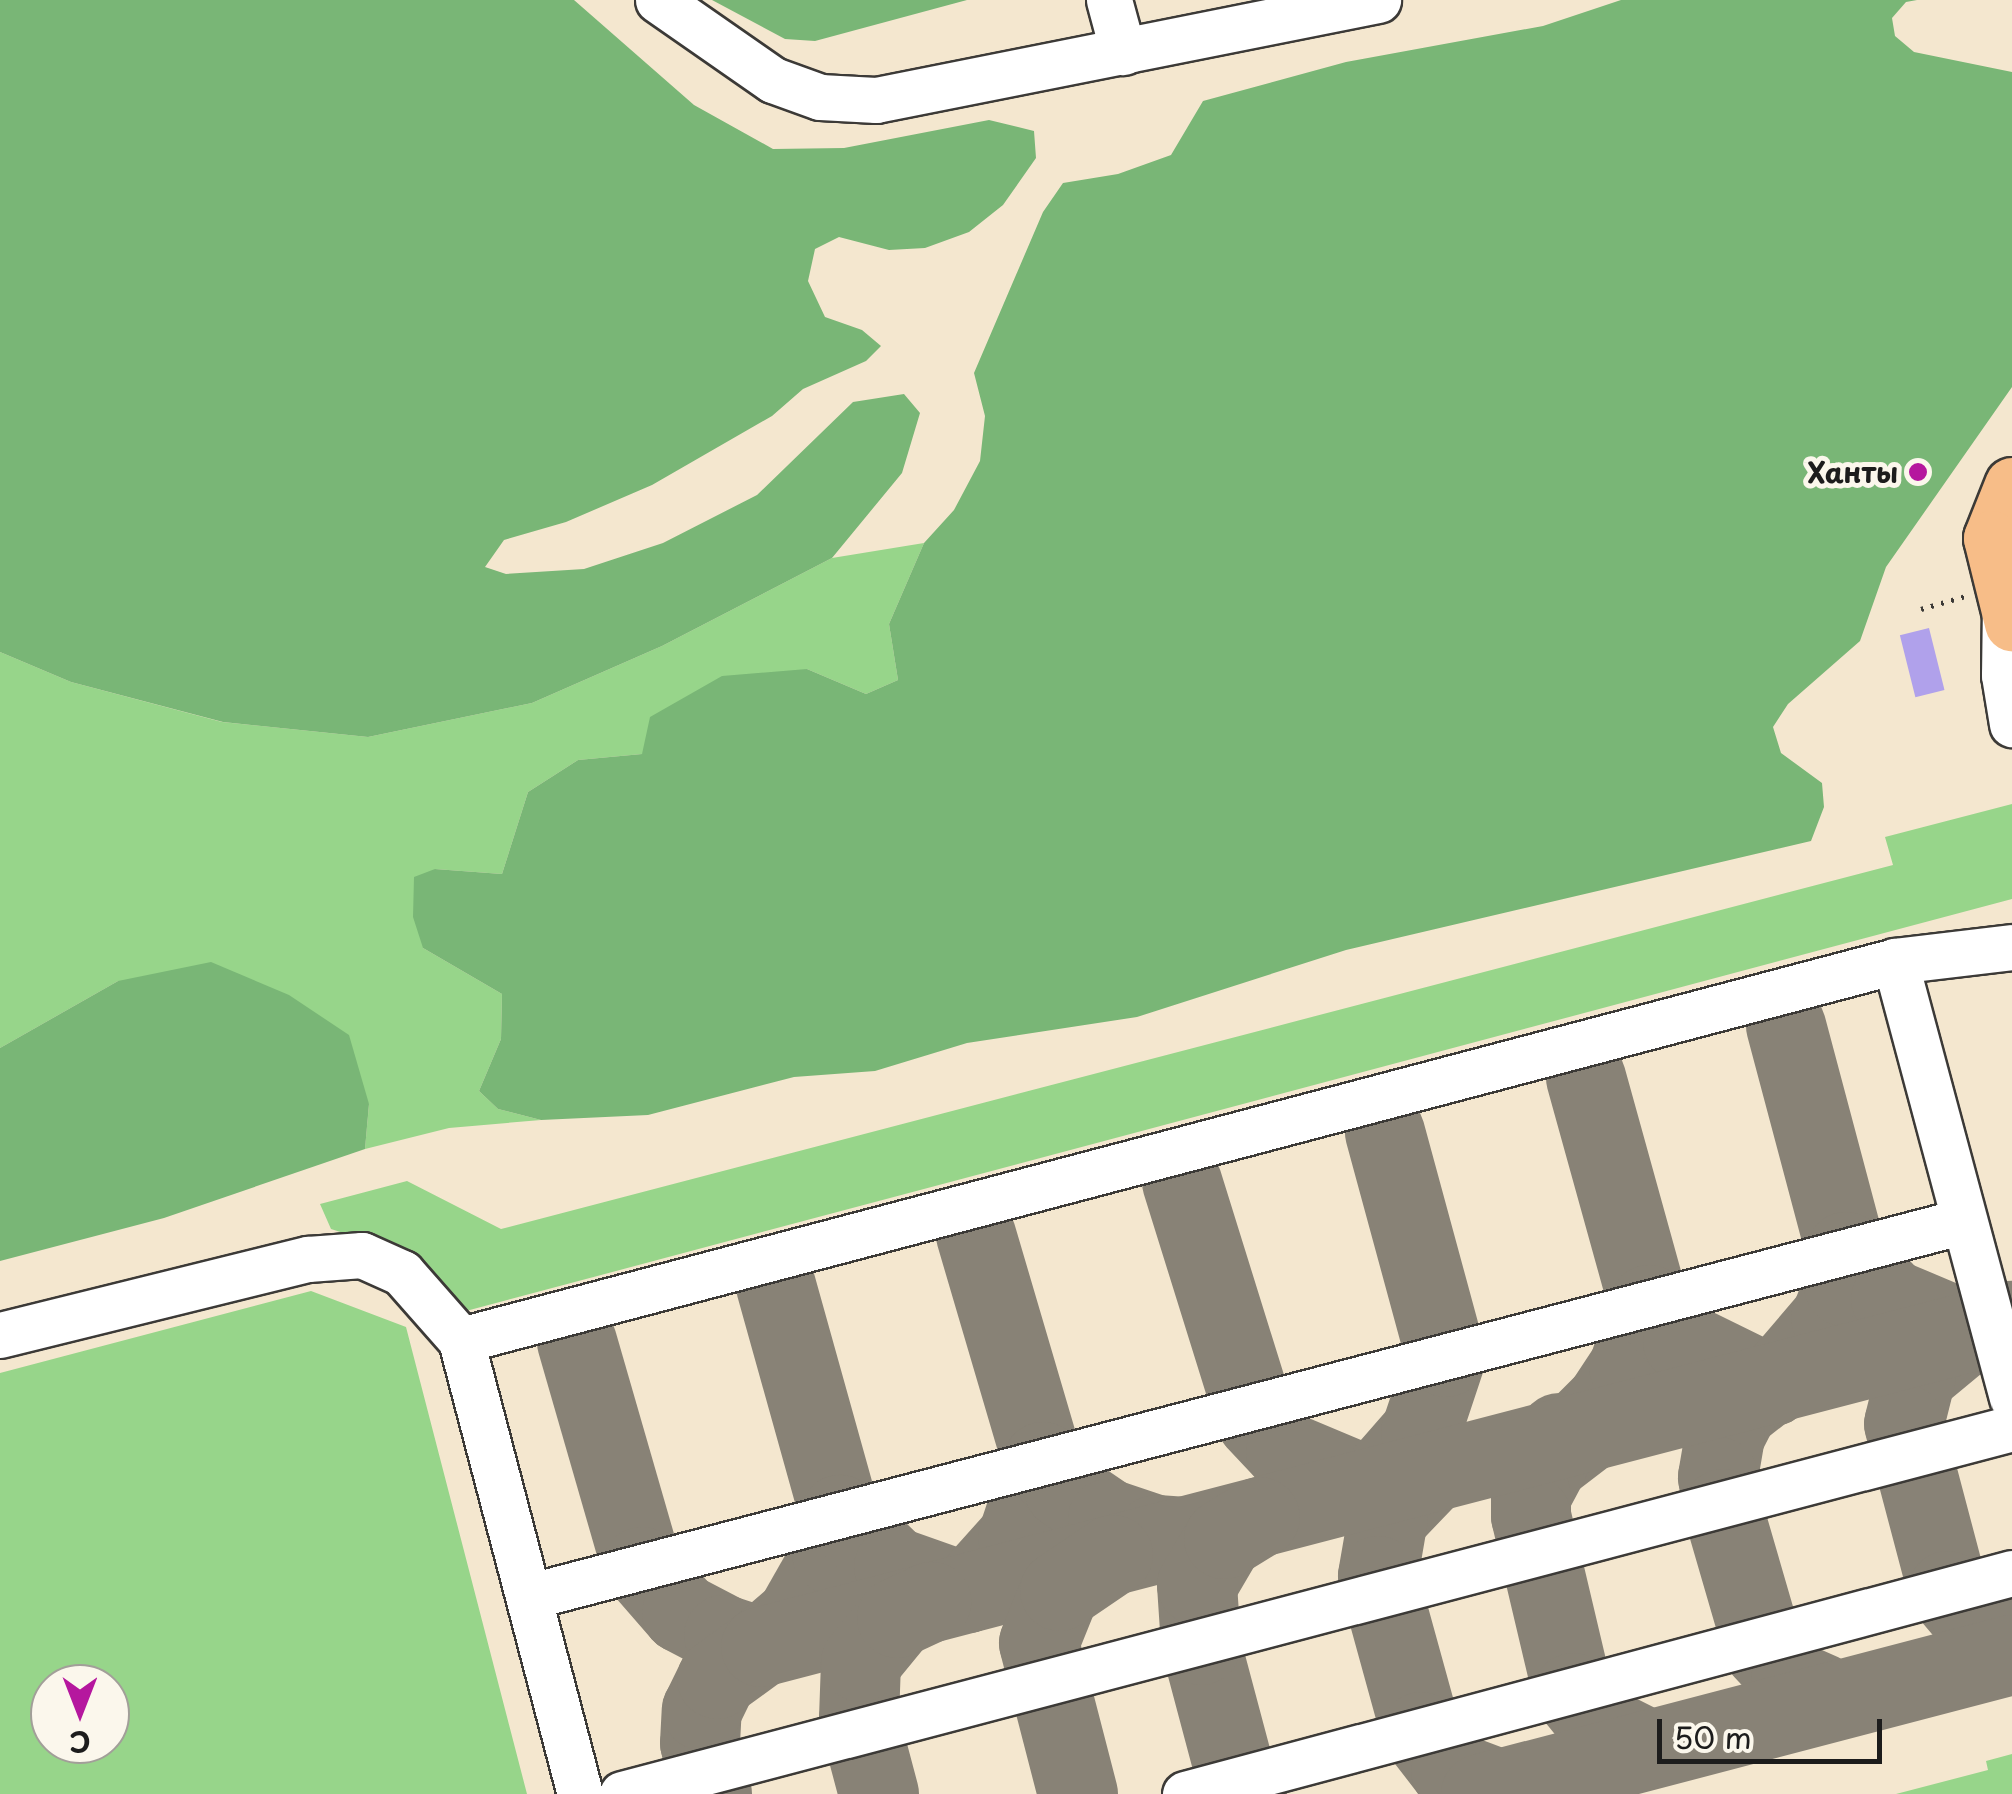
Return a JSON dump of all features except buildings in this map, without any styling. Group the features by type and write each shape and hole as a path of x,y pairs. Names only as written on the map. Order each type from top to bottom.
{"main road":[{"path":"2008,638 1991,538 2012,486"}],"lane":[{"path":"658,0 724,51 820,96 876,100 1378,0"},
{"path":"1109,0 1122,52"},
{"path":"2008,638 2012,724"},
{"path":"461,1340 1895,961 2012,948"},
{"path":"1895,961 1983,1242 2012,1398"},
{"path":"531,1596 1983,1242"},
{"path":"0,1335 308,1259 362,1255 402,1273 461,1340 580,1794"},
{"path":"622,1794 2012,1428"},
{"path":"1185,1794 2012,1573"}],"green space":[{"path":"0,0 574,0 694,105 773,149 844,148 989,120 1034,131 1036,158 1003,205 969,232 925,248 889,250 839,237 815,249 808,281 825,317 862,330 881,346 866,361 803,389 772,416 652,485 566,522 504,540 485,567 506,574 584,569 663,543 757,495 853,402 904,394 920,413 902,473 832,558 662,646 532,703 368,737 223,722 71,682 0,652"},
{"path":"712,0 967,0 815,41 785,39"},
{"path":"1621,0 1917,0 1906,2 1892,18 1895,36 1914,52 2012,72 2012,387 1886,567 1860,641 1788,704 1773,727 1781,753 1822,783 1824,807 1811,841 1346,950 1137,1017 967,1043 875,1071 794,1077 648,1115 541,1120 498,1109 479,1091 501,1039 502,994 423,948 413,917 414,877 435,869 502,874 528,792 578,760 642,754 650,717 722,676 807,669 866,694 898,680 889,624 924,543 954,510 980,461 985,416 974,373 1043,212 1063,183 1118,174 1171,155 1203,101 1346,62 1543,26"},
{"path":"924,543 889,624 898,680 866,694 807,669 642,754 578,760 528,792 502,874 435,869 423,948 502,994 501,1039 479,1091 498,1109 541,1120 449,1128 365,1149 369,1104 118,981 0,1048 0,652 71,682 222,722 368,737 532,703 662,646 832,558"},
{"path":"2012,804 2012,899 466,1311 409,1254 331,1229 320,1204 407,1181 501,1229 1893,865 1885,837"},
{"path":"211,962 289,995 349,1035 369,1104 365,1149 164,1218 0,1261 0,1048 118,981"},
{"path":"311,1291 406,1327 527,1794 0,1794 0,1373"},
{"path":"2012,1754 2012,1794 1896,1794 1988,1770 1986,1761"}],"taxiway":[{"path":"1786,1026 1846,1252"},
{"path":"1586,1078 1649,1305"},
{"path":"1182,1182 1256,1420 1286,1452 1372,1488 1421,1432 1446,1357 1385,1132"},
{"path":"976,1235 1043,1462"},
{"path":"1559,1433 1570,1438 1606,1402 1629,1367 1649,1305 1683,1342 1773,1386 1831,1318 1844,1286 1846,1252 1891,1299 1969,1332"},
{"path":"776,1286 840,1515"},
{"path":"712,1794 700,1743 702,1710 717,1679 761,1647 2012,1321"},
{"path":"1969,1332 1916,1376 1904,1424 1948,1591 1972,1620 2012,1641"},
{"path":"577,1342 642,1567 682,1613 724,1635 761,1647 796,1617 832,1554 840,1515 894,1567 968,1593 1018,1537 1043,1462 1064,1489 1108,1519 1156,1535 1185,1537"},
{"path":"1766,1388 1738,1410 1725,1436 1718,1477 1723,1509 1764,1650 1791,1680 1822,1694"},
{"path":"1587,1433 1549,1462 1531,1496 1531,1516 1573,1693 1598,1724 1638,1744"},
{"path":"1430,1474 1388,1518 1378,1576 1421,1732 1451,1771 1499,1789"},
{"path":"1247,1794 1237,1780 1201,1645 1197,1585 1224,1539 1260,1517"},
{"path":"1078,1794 1039,1643 1060,1591 1113,1555"},
{"path":"879,1794 859,1719 861,1662 897,1618 931,1602"},
{"path":"1481,1794 2012,1655"}],"place":[{"name":"Ханты","path":"1918,472"}]}
